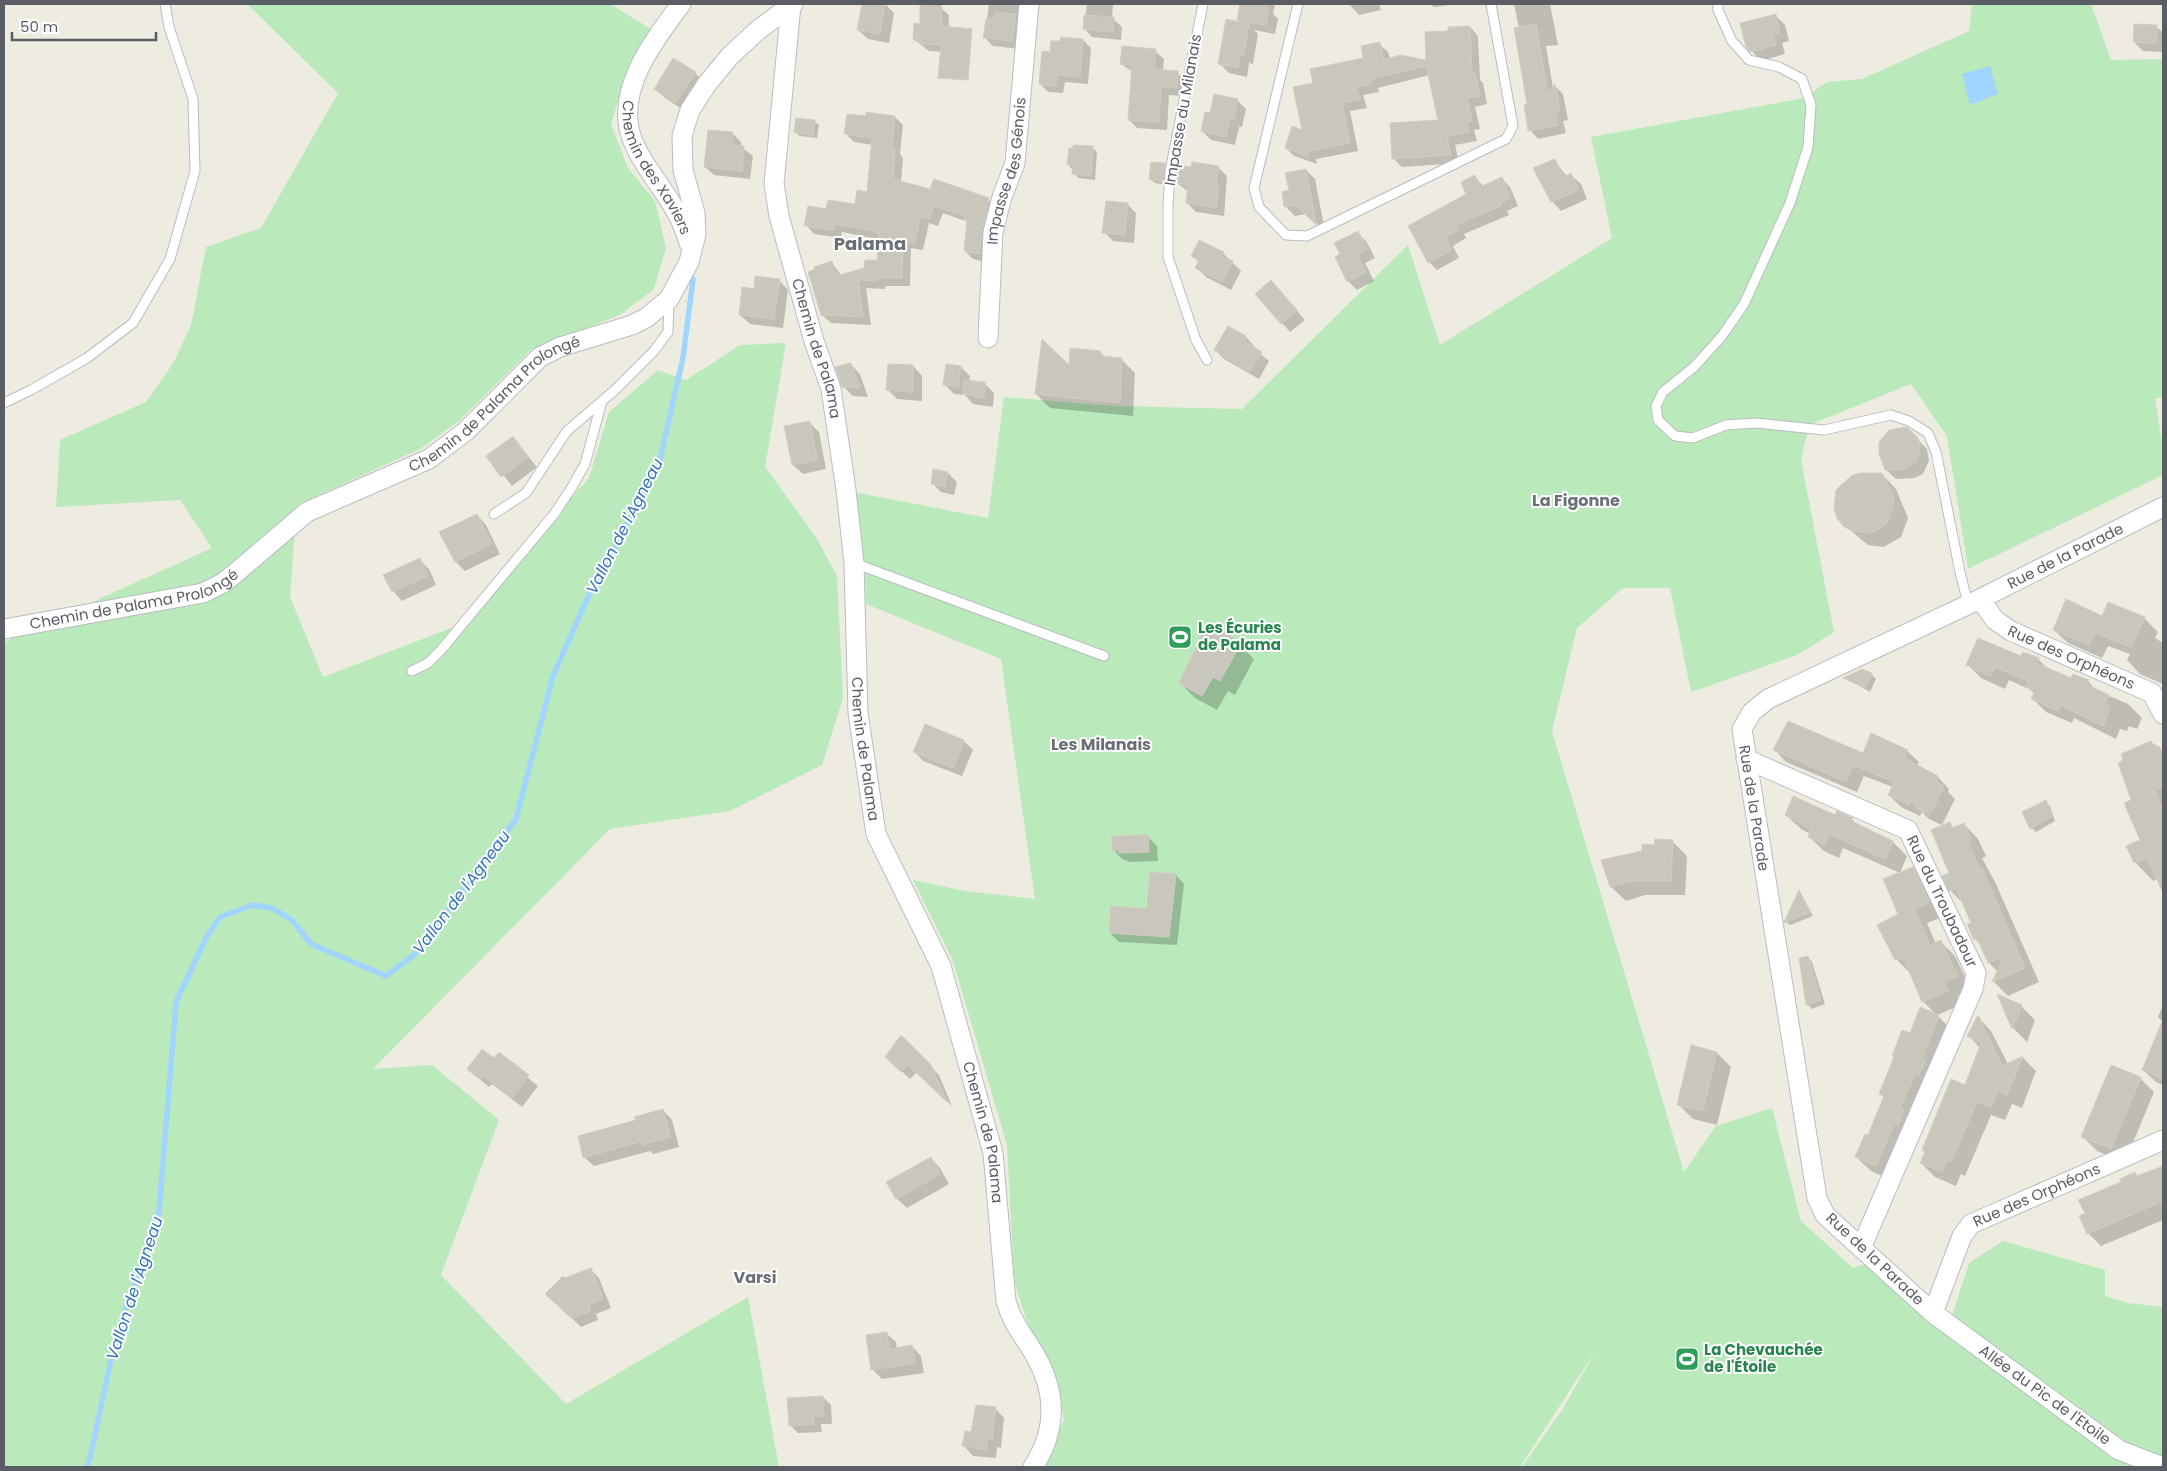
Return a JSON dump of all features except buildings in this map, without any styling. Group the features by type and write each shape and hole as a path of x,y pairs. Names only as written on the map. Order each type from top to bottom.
{"street":[{"name":"Chemin des Xaviers","path":"681,4 651,47 633,84 628,115 629,129 637,151 682,219 692,254"},
{"name":"Chemin de Palama Prolongé","path":"4,629 203,593 223,583 307,512 429,459 466,431 540,357 560,347 632,325 646,318 669,299 692,254 696,234 694,213 683,170 682,136 690,110 707,84 730,56 758,30 792,4"},
{"name":"Chemin de Palama","path":"792,4 774,184 779,216 814,341 831,389 846,490 854,563 858,713 876,834 941,966 993,1153 1006,1301 1012,1320 1035,1354 1045,1377 1052,1407 1050,1430 1033,1467"},
{"name":"Impasse des Génois","path":"988,338 993,232 1002,197 1015,162 1029,4"},
{"name":"Rue de la Parade","path":"1933,1313 1825,1214 1817,1198 1742,729 1752,712 1768,699 1974,602 2163,507"},
{"name":"Rue des Orphéons","path":"1974,602 1994,620 2011,631 2152,693 2163,714"},
{"name":"Rue du Troubadour","path":"1746,759 1908,830 1976,973 1969,998 1861,1248"},
{"name":"Rue des Orphéons","path":"1933,1313 1962,1236 1971,1224 2163,1140"},
{"name":"Allée du Pic de l'Etoile","path":"1933,1313 2120,1450 2163,1467"}],"lane":[{"path":"4,403 87,358 134,323 170,259 195,171 193,99 165,4"},
{"name":"Impasse du Milanais","path":"1203,4 1170,171 1168,257 1196,340 1207,360"},
{"path":"1298,4 1254,188 1259,207 1286,235 1307,236 1506,139 1513,126 1492,4"},
{"path":"1718,4 1718,10 1732,42 1749,60 1779,67 1802,80 1811,105 1808,147 1790,203 1744,304 1722,336 1694,367 1663,392 1656,406 1658,420 1675,436 1693,438 1726,425 1756,423 1824,430 1891,415 1909,421 1928,433 1936,452 1974,602"},
{"path":"494,514 526,494 568,431 654,351 668,332 669,299"},
{"path":"412,671 428,664 441,650 555,513 585,464 602,400"},
{"path":"854,563 1104,656"}],"green space":[{"path":"247,4 610,4 651,29 629,67 611,124 628,168 655,201 666,248 654,289 620,315 531,350 459,421 420,449 297,505 290,597 323,677 454,627 589,478 609,412 658,370 686,380 740,345 786,343 765,467 816,537 837,576 843,698 822,765 730,811 610,829 373,1069 432,1065 499,1120 441,1275 566,1404 748,1297 779,1467 4,1467 4,642 212,548 180,500 56,507 60,440 146,402 174,362 191,325 206,247 261,228 338,93"},
{"path":"1972,4 2091,4 2111,60 2163,59 2163,398 2155,398 2163,449 2163,475 1968,569 1947,436 1911,384 1809,425 1801,460 1834,632 1797,655 1691,692 1670,588 1623,588 1577,628 1552,731 1684,1172 1716,1126 1772,1108 1801,1221 1853,1268 1885,1258 1952,1316 1969,1263 2003,1241 2105,1270 2105,1296 2128,1303 2163,1307 2163,1467 1522,1467 1564,1407 1596,1350 1520,1467 1042,1467 1064,1420 1055,1377 1030,1331 1014,1281 1007,1145 953,961 913,880 965,891 1035,899 1001,659 866,604 865,574 874,575 874,567 863,561 853,492 988,518 1004,397 1114,406 1242,409 1408,245 1440,345 1612,238 1591,137 1804,98 1827,82 1862,79 1969,31"}],"water":[{"path":"1990,66 1998,94 1970,105 1962,74"}],"waterway":[{"name":"Vallon de l'Agneau","path":"88,1467 115,1341 159,1212 176,1002 207,936 220,917 253,905 272,908 292,920 311,944 386,976 414,955 516,819 553,676 587,599 659,464 683,358 693,279"}],"place":[{"name":"Les Écuries de Palama","path":"1180,637"},
{"name":"La Chevauchée de l'Étoile","path":"1687,1359"}],"district":[{"name":"Palama","path":"870,244"},
{"name":"La Figonne","path":"1576,500"},
{"name":"Les Milanais","path":"1101,744"},
{"name":"Varsi","path":"755,1277"}]}
